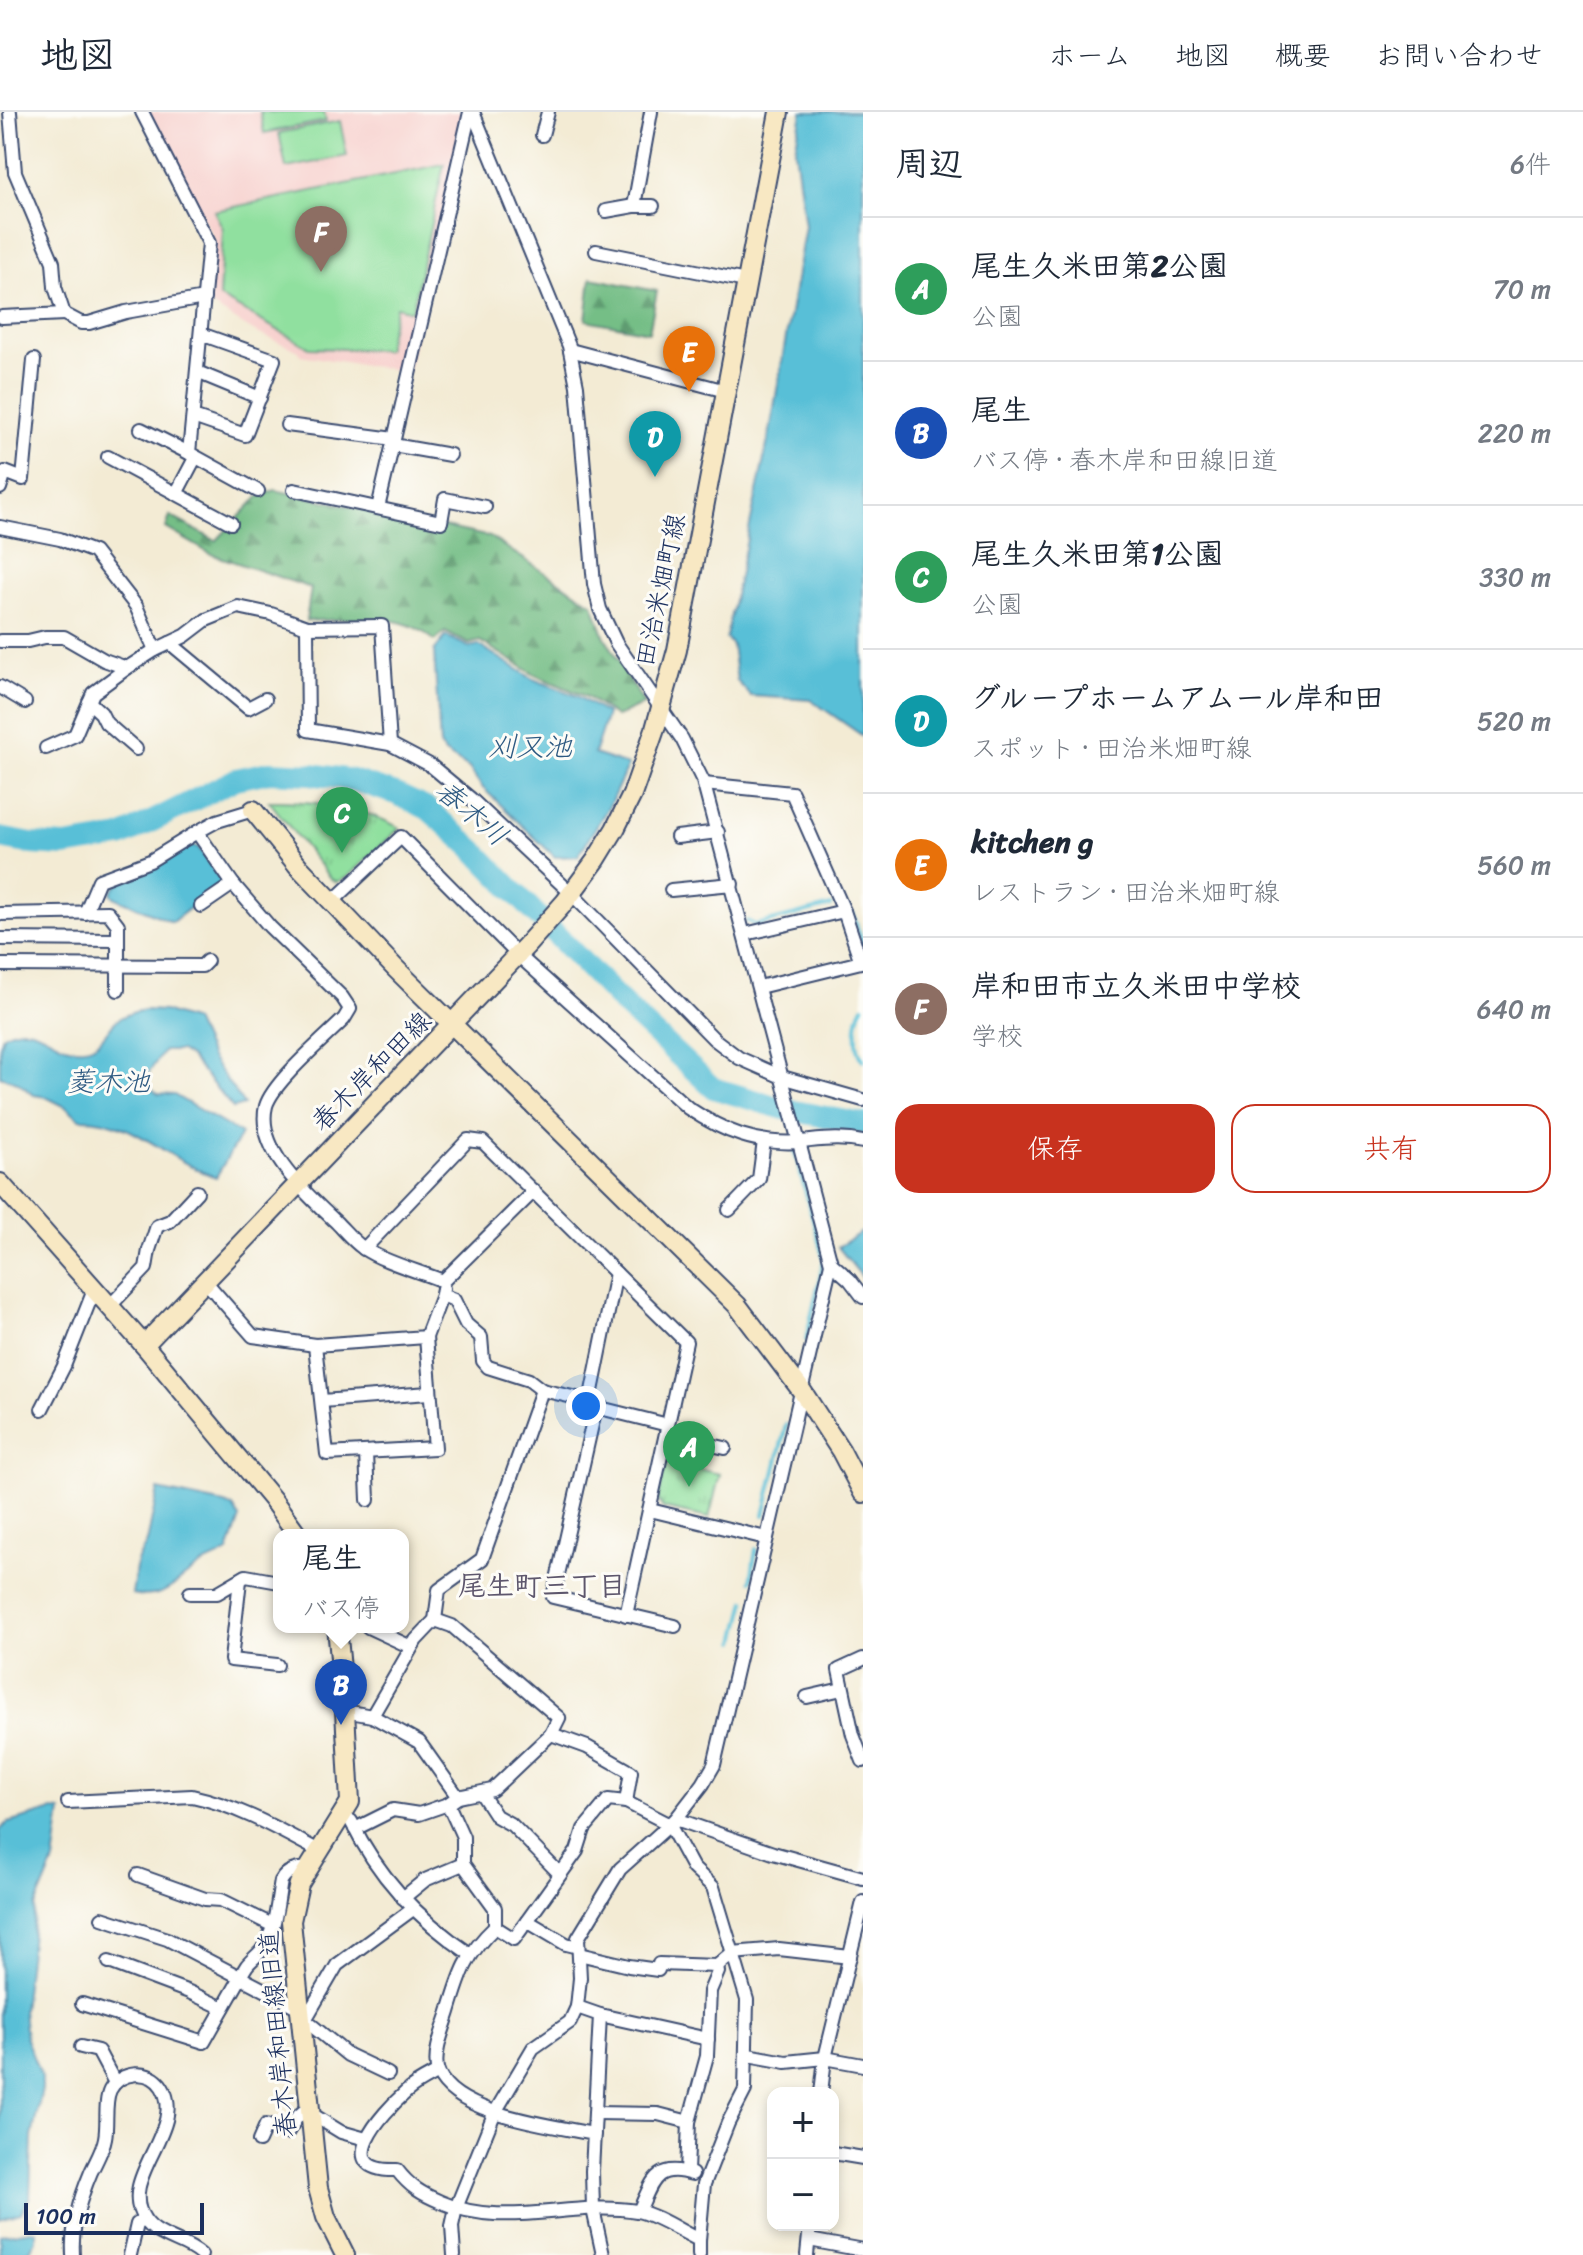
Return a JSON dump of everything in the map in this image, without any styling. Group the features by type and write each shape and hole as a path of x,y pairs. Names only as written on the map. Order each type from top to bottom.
{"street":[{"path":"0,114 8,112 15,172 53,262 55,287 64,314"},
{"path":"142,112 209,243 192,456 176,494"},
{"path":"454,2255 452,2226 456,2208 494,2114 533,2048 570,2022 577,2007 578,1938 620,1869 673,1821 714,1765 831,1263 704,784 682,739 616,643 600,609 594,584 577,386 570,350 471,112"},
{"path":"378,508 471,112"},
{"path":"546,132 548,112"},
{"path":"634,206 651,112"},
{"name":"田治米畑町線","path":"517,954 555,913 596,860 632,795 661,708 677,650 779,112"},
{"path":"606,211 653,206"},
{"path":"596,251 746,281"},
{"path":"2,317 64,314 81,323 89,323 126,312 204,298"},
{"path":"193,417 245,435 274,360 201,334"},
{"path":"570,350 726,391"},
{"path":"0,488 5,472 23,479 34,360"},
{"path":"197,372 260,398"},
{"path":"287,425 394,442 450,455"},
{"path":"141,429 258,491"},
{"path":"108,457 231,523"},
{"path":"294,490 441,522 445,499 485,507"},
{"path":"0,527 60,539 94,552 136,606 155,650"},
{"path":"46,748 75,735 93,693 127,668 185,636 206,620 238,607 271,614 307,627 382,626 390,744"},
{"path":"307,627 308,730 390,744 430,765 571,893 714,1039 739,1058 782,1077 863,1100"},
{"path":"0,641 64,637 104,660 127,668"},
{"path":"170,643 248,708 265,699"},
{"path":"220,684 229,674"},
{"path":"0,687 25,702"},
{"path":"89,702 101,713 106,723 136,749"},
{"path":"704,784 792,793 844,911 861,962 759,987"},
{"path":"85,913 99,880 150,861 217,821 253,810 332,902 450,1024 517,954"},
{"path":"197,832 233,884 270,927 342,997 350,1009 344,1019 275,1088 266,1106 265,1122 282,1165 297,1185 364,1249 443,1281"},
{"path":"677,837 718,832"},
{"path":"332,902 401,837 517,954 688,1108 712,1125 739,1137 764,1141 800,1142 829,1138 863,1142"},
{"path":"201,906 233,884"},
{"path":"671,890 732,884"},
{"path":"745,934 844,911"},
{"path":"0,914 108,912 118,925 118,990"},
{"path":"0,939 118,940"},
{"path":"0,965 202,966 207,961"},
{"name":"春木岸和田線","path":"144,1345 450,1024 737,1305 802,1391 841,1451 863,1493"},
{"path":"364,1249 468,1140 483,1142 686,1342 626,1615"},
{"path":"729,1210 759,1179 764,1141"},
{"path":"0,1183 144,1345 294,1529"},
{"path":"315,1345 327,1454 435,1448 426,1337 442,1295 443,1281 534,1191"},
{"path":"109,1307 146,1268 157,1226 170,1221 197,1192"},
{"path":"831,1263 863,1297"},
{"path":"616,1273 593,1404 553,1597 675,1626"},
{"path":"205,1281 253,1336 315,1345 426,1337"},
{"path":"42,1409 64,1366 94,1290"},
{"path":"442,1295 454,1300 466,1324 481,1337 483,1361 488,1367 529,1380 542,1390 725,1448"},
{"path":"372,1716 411,1647 435,1620 439,1590 482,1559 542,1390"},
{"path":"322,1401 429,1393"},
{"path":"366,1453 368,1500"},
{"path":"650,1510 766,1538"},
{"path":"190,1593 217,1593 246,1576 273,1581"},
{"path":"240,1580 231,1660 277,1665"},
{"path":"355,1829 393,1810 419,1814 492,1790 551,1734 559,1718 452,1626 435,1620"},
{"name":"春木岸和田線旧道","path":"338,1633 350,1795 346,1810 299,1884 291,1921 321,2203 345,2255"},
{"path":"381,1633 411,1647"},
{"path":"863,1659 839,1670 853,1735 863,1761"},
{"path":"807,1697 842,1689"},
{"path":"345,1711 372,1716 419,1742 453,1801 463,1837 463,1864 495,1908 495,1927 470,1954 444,2027 438,2050 438,2072 450,2087 468,2101 494,2114 594,2134"},
{"path":"551,1734 587,1747 631,1772 626,1802"},
{"path":"481,1793 496,1816 512,1825 560,1874"},
{"path":"68,1802 192,1796 265,1821 319,1851"},
{"path":"495,1927 514,1939 577,1851 584,1829 608,1800 626,1802 673,1821 863,1878"},
{"path":"346,1810 380,1873 413,1909 443,1936 470,1954"},
{"path":"673,1821 693,1868 713,1887 747,2000 745,2090 728,2123 705,2182 700,2255"},
{"path":"403,1898 425,1880 463,1864"},
{"path":"82,2004 204,2042 241,1977 244,1966 261,1951 272,1925 284,1874 293,1869 308,1868"},
{"path":"138,1875 205,1899 221,1900 272,1925"},
{"path":"822,2087 825,2058 863,1902"},
{"path":"301,2016 337,1965 413,1909"},
{"path":"102,1918 167,1939 241,1977 301,2016 348,2055 388,2074"},
{"path":"527,1921 578,1950 629,1966 658,1970 659,1964 717,1966 732,1953 779,1949 850,1957"},
{"path":"109,1962 223,2008"},
{"path":"687,2172 689,2122 707,2056 710,1991 718,1972 717,1966"},
{"path":"577,2007 708,2039"},
{"path":"600,2015 593,2209 603,2255"},
{"path":"81,2047 98,2051 115,2083"},
{"path":"748,2055 786,2062 825,2058 863,2065"},
{"path":"438,2072 405,2093 366,2139 363,2156 369,2165 380,2170 397,2170 414,2190 472,2213 526,2216 593,2209 639,2211 699,2240"},
{"path":"73,2255 81,2197 104,2143 108,2123 108,2092 129,2074 143,2074 155,2079 166,2098 166,2115 160,2140 138,2182 137,2193 144,2220 156,2231 181,2241 201,2255"},
{"path":"259,2141 266,2125 287,2133 297,2117 309,2110 341,2132 366,2139"},
{"path":"596,2113 658,2114 689,2122"},
{"path":"839,2154 863,2158"},
{"path":"639,2211 661,2172 674,2169 705,2182"},
{"path":"130,2255 137,2224 144,2220"},
{"path":"807,2255 810,2231"},
{"path":"809,2240 863,2250"}],"shaded area":[{"path":"147,112 464,112 408,372 300,355 299,351 255,332 210,305 214,239"}],"green space":[{"path":"260,112 324,112 326,121 264,133"},
{"path":"340,121 347,156 286,168 279,133"},
{"path":"444,164 412,311 396,307 386,350 310,348 219,297 223,229 214,211"},
{"path":"591,278 657,291 649,332 586,320"},
{"path":"275,490 490,537 593,604 604,635 644,704 616,717 587,697 535,675 480,641 469,644 445,632 435,641 422,631 391,620 306,621 311,588 211,554 166,528 170,516 216,541 258,497"},
{"path":"269,801 337,806 369,814 400,828 346,878 336,882"},
{"path":"666,1462 720,1474 709,1518 663,1508 658,1500"}],"water":[{"path":"802,112 863,112 863,736 811,700 751,696 737,681 732,645 726,638 770,431 805,226 795,150"},
{"name":"刈又池","path":"446,636 469,647 479,645 533,679 577,696 607,714 594,754 628,765 610,804 578,856 555,857 482,787 469,768 445,753 440,745 434,651"},
{"path":"188,846 198,847 222,883 172,922 111,893 124,880 159,865"},
{"name":"菱木池","path":"145,1010 164,1011 194,1021 211,1058 244,1105 233,1108 190,1057 180,1051 164,1051 149,1072 148,1086 158,1094 174,1095 241,1134 216,1177 133,1132 99,1120 80,1119 68,1108 46,1097 34,1095 17,1082 0,1076 3,1035 26,1029 72,1048 90,1047 119,1019"},
{"path":"863,1231 863,1278 838,1247"},
{"path":"158,1490 225,1504 233,1507 240,1518 228,1552 200,1566 162,1593 132,1594 137,1561 147,1542"},
{"path":"53,1810 61,1811 54,1862 35,1907 23,2010 26,2039 42,2079 32,2137 30,2196 21,2213 0,2219 0,1830 8,1823"},
{"path":"36,2231 36,2240 27,2255 0,2255 0,2235"}],"waterway":[{"name":"春木川","path":"0,838 65,846 121,837 236,779 269,772 352,780 396,794 428,809 474,850 627,1008 713,1088 784,1109 863,1124"},
{"path":"747,921 756,925 831,906"},
{"path":"853,914 863,945"},
{"path":"863,1006 857,1033 863,1060"},
{"path":"794,1149 824,1260 806,1340"},
{"path":"764,1515 786,1425"},
{"path":"751,1581 756,1549"},
{"path":"736,1641 746,1601"}],"place":[{"name":"岸和田市立久米田中学校","path":"321,272"},
{"name":"kitchen g","path":"689,392"},
{"name":"グループホームアムール岸和田","path":"655,477"},
{"name":"尾生久米田第1公園","path":"342,853"},
{"name":"尾生久米田第2公園","path":"689,1487"},
{"name":"尾生","path":"341,1725"}],"district":[{"name":"尾生町三丁目","path":"542,1585"}]}
